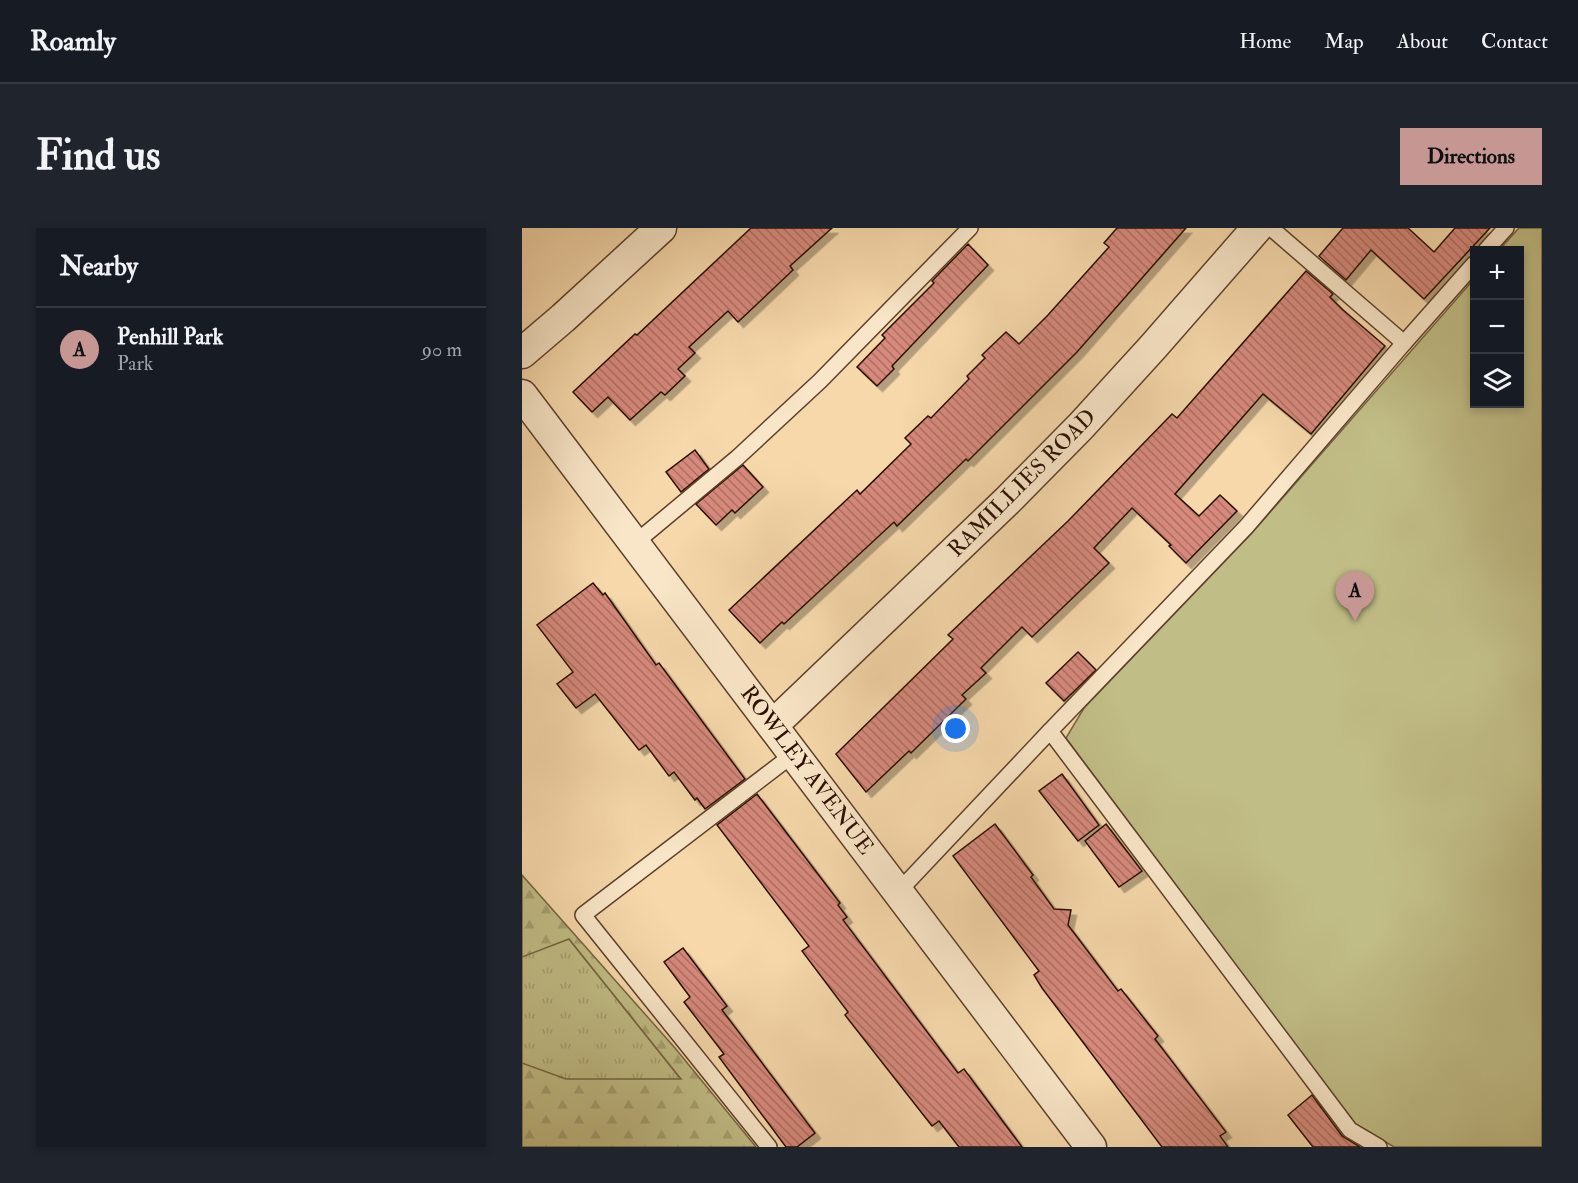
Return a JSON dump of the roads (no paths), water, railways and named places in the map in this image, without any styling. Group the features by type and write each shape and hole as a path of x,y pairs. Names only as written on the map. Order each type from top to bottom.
{"street":[{"path":"522,353 661,228"},
{"name":"RAMILLIES ROAD","path":"773,725 1007,501 1081,426 1257,228"},
{"name":"ROWLEY AVENUE","path":"522,395 1091,1147"}],"lane":[{"path":"635,543 737,458 794,406 970,228"},
{"path":"1271,228 1404,343"},
{"path":"1490,246 1506,228"},
{"path":"899,891 1246,527 1470,269"},
{"path":"1050,732 1350,1130 1379,1147"},
{"path":"769,1147 583,915 795,753"}],"place":[{"name":"Penhill Park","path":"1355,621"}]}
